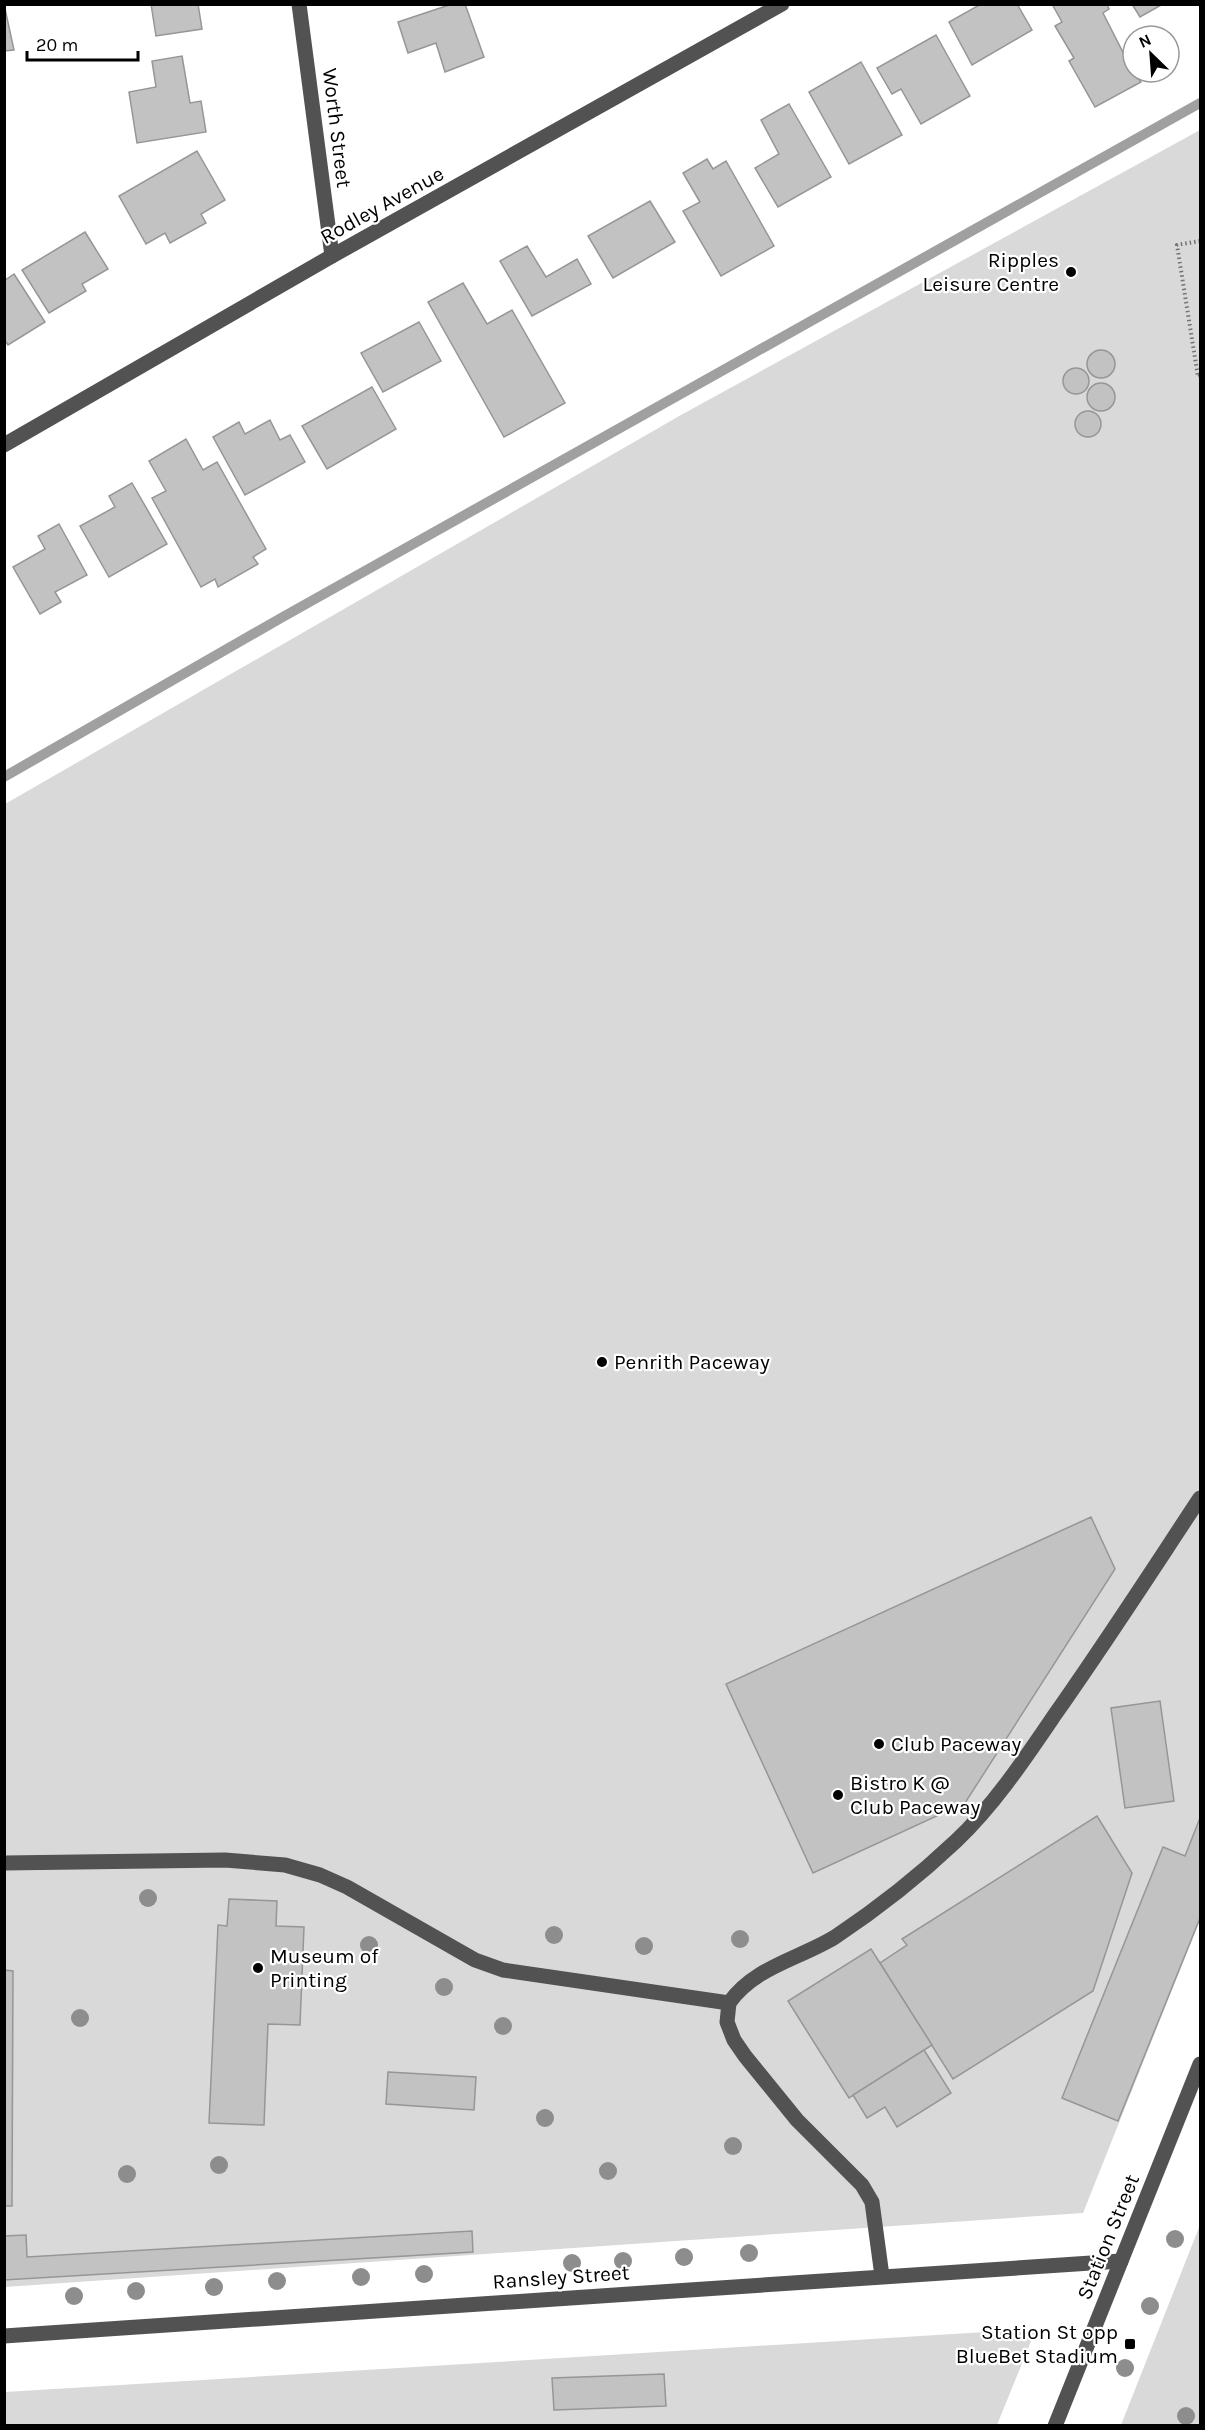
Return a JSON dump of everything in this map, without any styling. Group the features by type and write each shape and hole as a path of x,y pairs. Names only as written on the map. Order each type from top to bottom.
{"street":[{"name":"Worth Street","path":"299,4 332,256"},
{"name":"Rodley Avenue","path":"4,445 332,256 782,4"},
{"path":"882,2276 872,2202 862,2185 797,2120 745,2056 734,2040 727,2022 729,2003 741,1986 754,1977 832,1938 866,1916 956,1841 990,1804 1023,1761 1200,1498"},
{"path":"4,1863 225,1860 285,1865 320,1875 347,1887 475,1960 503,1970 729,2003"},
{"name":"Station Street","path":"1054,2426 1200,2064"},
{"name":"Ransley Street","path":"4,2336 882,2276 1059,2267 1120,2261"}],"path":[{"path":"1200,241 1177,245 1198,377 1200,376"}],"shaded area":[{"name":"Penrith Paceway","path":"1200,130 1200,1920 1083,2213 5,2287 5,804 681,415"},
{"path":"1200,2225 1200,2425 1121,2425"},
{"path":"1036,2329 997,2425 5,2426 5,2392"}],"building":[{"path":"4,4 14,50 4,51"},
{"path":"151,4 198,4 202,29 156,36"},
{"path":"452,4 465,4 484,57 445,72 436,43 408,53 398,22"},
{"path":"981,4 1017,4 1032,30 972,65 949,22"},
{"path":"1052,4 1107,4 1109,9 1103,13 1121,48 1121,84 1137,84 1095,107 1069,61 1074,58 1055,26 1062,22"},
{"path":"1132,4 1163,4 1140,17"},
{"path":"936,35 970,96 921,124 901,89 892,94 877,68"},
{"path":"182,56 190,103 201,101 206,132 137,143 129,92 156,87 152,61"},
{"path":"861,62 902,135 849,164 809,92"},
{"path":"789,104 831,177 778,207 755,168 779,154 761,120"},
{"path":"197,151 225,200 201,214 206,223 170,243 165,233 146,244 119,196"},
{"path":"707,159 713,169 726,161 774,246 721,276 683,211 700,202 683,173"},
{"path":"650,201 675,242 613,278 588,236"},
{"path":"85,232 108,269 82,284 86,291 49,313 22,270"},
{"path":"527,246 546,277 577,259 591,284 532,316 500,261"},
{"path":"14,274 45,322 8,345 4,339 4,281"},
{"path":"463,283 487,324 512,310 565,403 504,437 428,302"},
{"path":"419,322 441,361 383,392 361,353"},
{"path":"1101,350 1111,354 1115,364 1111,374 1101,378 1091,374 1087,364 1091,354"},
{"path":"1076,368 1086,371 1089,381 1086,391 1076,394 1066,391 1063,381 1066,371"},
{"path":"1101,383 1111,387 1115,397 1111,407 1101,411 1091,407 1087,397 1091,387"},
{"path":"372,387 396,429 327,469 302,426"},
{"path":"1088,411 1098,414 1101,424 1098,434 1088,437 1078,434 1075,424 1078,414"},
{"path":"270,420 280,440 290,435 305,462 245,495 213,437 239,422 245,434"},
{"path":"186,439 203,470 217,462 266,549 253,557 258,564 218,587 215,579 201,587 152,498 166,491 149,461"},
{"path":"132,483 167,544 109,577 80,526 115,507 109,496"},
{"path":"59,524 87,575 55,592 61,602 40,614 13,567 45,549 38,536"},
{"name":"Club Paceway","path":"1091,1517 1115,1569 965,1803 813,1873 726,1684"},
{"path":"1160,1701 1174,1801 1125,1808 1111,1708"},
{"path":"1097,1816 1132,1873 1093,1991 953,2079 880,1963 907,1945 902,1939"},
{"path":"1200,1818 1200,1918 1118,2121 1062,2098 1163,1847 1185,1856"},
{"path":"229,1899 277,1901 276,1926 304,1927 300,2025 268,2024 264,2125 209,2123 218,1925 227,1926"},
{"path":"871,1949 932,2045 849,2098 788,2001"},
{"path":"4,1970 13,1971 12,2206 4,2206"},
{"path":"924,2050 951,2093 897,2127 885,2107 867,2118 853,2095"},
{"path":"388,2072 476,2077 474,2110 386,2104"},
{"path":"472,2231 473,2252 4,2280 4,2236 26,2235 27,2257"},
{"path":"664,2374 666,2406 554,2410 552,2378"}],"waterway":[{"path":"4,777 281,618 1200,103"}],"place":[{"name":"Ripples Leisure Centre","path":"1071,272"},
{"name":"Penrith Paceway","path":"602,1362"},
{"name":"Club Paceway","path":"879,1744"},
{"name":"Bistro K @ Club Paceway","path":"838,1795"},
{"name":"Museum of Printing","path":"258,1968"},
{"name":"Station St opp BlueBet Stadium","path":"1130,2344"}]}
